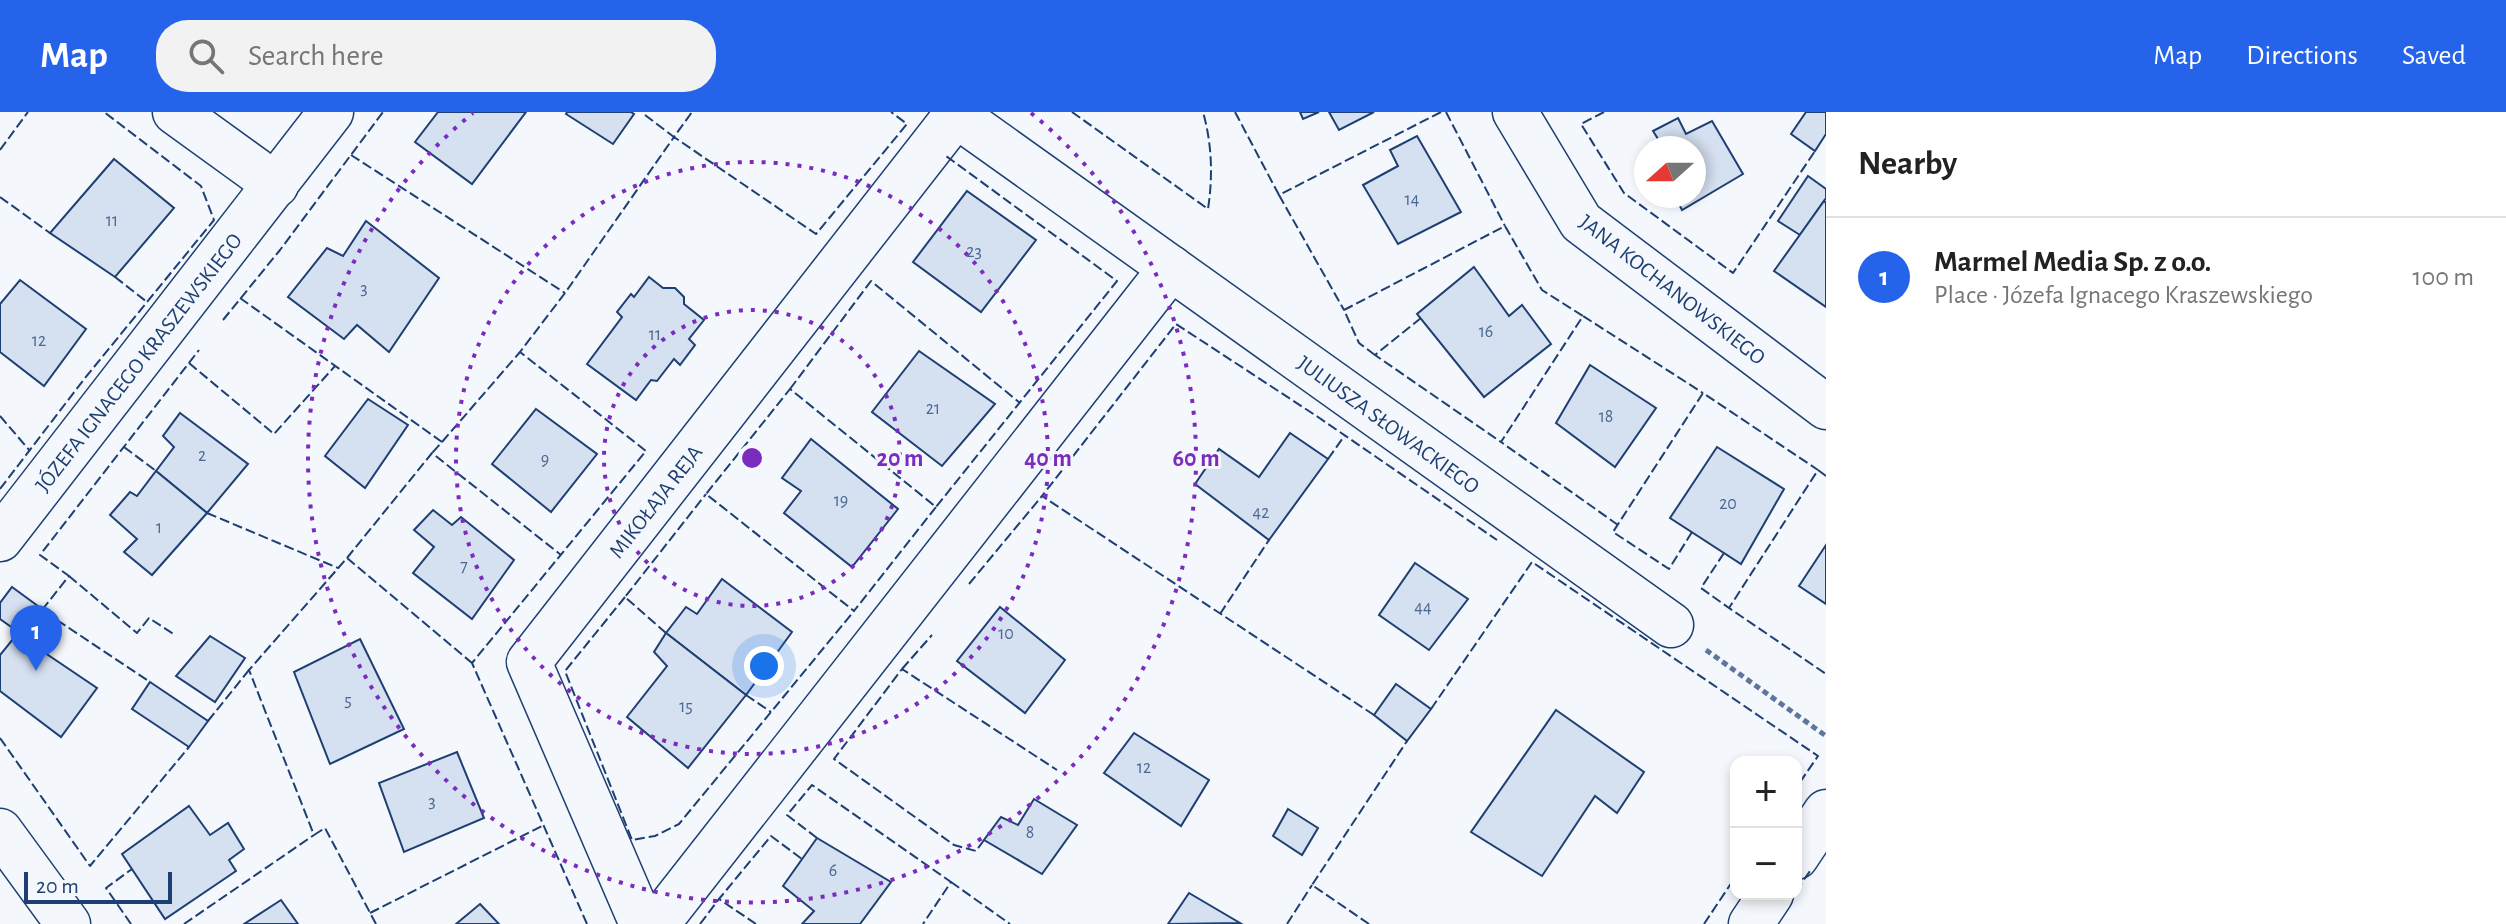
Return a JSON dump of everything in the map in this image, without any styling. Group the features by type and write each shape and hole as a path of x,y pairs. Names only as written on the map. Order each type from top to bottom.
{"street":[{"path":"175,112 276,185"},
{"name":"JÓZEFA IGNACEGO KRASZEWSKIEGO","path":"0,539 331,112"},
{"name":"JANA KOCHANOWSKIEGO","path":"1515,112 1581,222 1826,407"},
{"name":"JULIUSZA SŁOWACKIEGO","path":"954,113 1671,625"},
{"name":"MIKOŁAJA REJA","path":"642,924 529,662 954,113"},
{"path":"657,924 1171,268"},
{"path":"1802,848 1825,815"},
{"path":"0,831 68,924"},
{"path":"1751,924 1767,900"}],"path":[{"path":"1671,625 1826,736"}],"building":[{"path":"438,112 526,112 472,184 415,142"},
{"path":"567,112 631,112 634,114 613,144"},
{"path":"1300,112 1319,112 1303,119"},
{"path":"1329,112 1374,112 1339,130"},
{"path":"1806,112 1826,112 1826,134 1815,151 1791,134"},
{"path":"1678,118 1686,134 1712,121 1743,174 1706,196 1706,136 1656,136 1653,131"},
{"path":"1417,136 1461,212 1398,244 1363,185 1398,166 1390,150"},
{"path":"114,159 174,208 115,277 50,233"},
{"path":"1808,176 1826,189 1826,198 1800,235 1778,221"},
{"path":"967,191 1036,240 981,312 913,262"},
{"path":"1824,201 1826,203 1826,307 1774,271"},
{"path":"366,221 439,278 389,352 357,325 344,339 288,297 327,248 343,256"},
{"path":"1474,267 1509,316 1522,305 1551,344 1484,397 1417,314"},
{"path":"649,277 663,288 675,288 684,297 684,304 704,320 689,339 695,345 680,365 674,359 657,381 651,380 636,400 587,364 622,317 617,312 631,294 634,297"},
{"path":"20,280 86,329 44,386 0,352 0,304"},
{"path":"919,351 995,404 942,466 872,412"},
{"path":"1590,365 1656,408 1615,467 1556,423"},
{"path":"368,399 408,425 365,488 325,456"},
{"path":"536,409 597,454 551,512 492,464"},
{"path":"180,413 248,464 207,513 156,471 174,447 163,436"},
{"path":"1290,433 1328,459 1269,540 1195,484 1219,449 1259,477"},
{"path":"811,439 898,509 852,567 784,513 801,491 782,478"},
{"path":"1717,447 1784,489 1741,564 1670,518"},
{"path":"156,471 207,513 152,575 124,552 137,539 110,515 130,492 137,496"},
{"path":"433,510 452,525 461,517 514,560 472,619 413,573 434,547 414,530"},
{"path":"1826,545 1826,604 1799,586"},
{"path":"1415,563 1468,599 1429,650 1379,615"},
{"path":"722,579 792,632 746,695 666,633 686,607 697,614"},
{"path":"12,587 57,620 38,646 0,619 0,603"},
{"path":"1000,607 1065,660 1025,713 957,661"},
{"path":"666,633 746,695 688,768 627,717 667,666 654,652"},
{"path":"17,634 97,688 61,737 0,691 0,655"},
{"path":"210,636 245,658 215,702 176,676"},
{"path":"360,639 404,729 330,764 294,672"},
{"path":"150,682 208,721 189,747 132,709"},
{"path":"1396,684 1431,709 1407,741 1374,715"},
{"path":"1556,710 1644,772 1617,813 1595,796 1542,876 1471,832"},
{"path":"1134,733 1209,780 1181,826 1104,773"},
{"path":"457,752 484,818 404,852 379,783"},
{"path":"1034,799 1077,825 1042,874 984,840 1001,817 1018,825"},
{"path":"189,806 210,835 228,823 244,849 229,860 236,871 165,919 122,854"},
{"path":"1288,809 1318,828 1302,855 1273,836"},
{"path":"817,838 891,882 860,924 802,924 814,911 783,886"},
{"path":"1189,893 1240,923 1168,924"},
{"path":"281,900 298,924 244,924"},
{"path":"480,904 499,924 456,924"}],"fence":[{"path":"0,150 28,112"},
{"path":"0,489 85,378 214,220 201,186 104,112"},
{"path":"223,320 280,250 383,112"},
{"path":"645,115 674,137 692,112"},
{"path":"587,924 472,663 646,451 520,352 674,137 816,234 907,124 891,112"},
{"path":"1072,112 1208,209 1211,160 1203,112"},
{"path":"1235,112 1279,195 1441,112"},
{"path":"1446,112 1505,226"},
{"path":"1604,112 1581,124 1624,193 1733,273 1815,151"},
{"path":"351,155 565,293"},
{"path":"936,507 854,611 706,494 790,389 936,507 1117,281 945,158"},
{"path":"1279,195 1344,310"},
{"path":"0,197 50,233"},
{"path":"1375,355 1359,343 1344,310 1505,226 1542,290 1583,316"},
{"path":"115,277 147,302"},
{"path":"790,389 871,281 1020,403"},
{"path":"240,298 442,442 432,453"},
{"path":"1618,525 1501,442 1583,316 1703,393"},
{"path":"1421,318 1375,355 1501,442"},
{"path":"1374,715 1042,496 1176,324 1497,540"},
{"path":"42,610 69,576 40,555 199,350"},
{"path":"442,442 520,352"},
{"path":"189,363 274,434 335,366"},
{"path":"1692,532 1669,569 1613,532 1703,393 1818,470"},
{"path":"0,416 30,451"},
{"path":"1328,459 1345,435"},
{"path":"124,447 156,471"},
{"path":"347,558 432,453 561,555"},
{"path":"1826,476 1818,470 1729,608 1826,674"},
{"path":"666,633 625,597 706,494"},
{"path":"969,584 1042,496"},
{"path":"207,513 338,568"},
{"path":"1220,614 1269,540"},
{"path":"1724,553 1701,588 1729,608"},
{"path":"376,924 325,828 314,835 249,670 347,558 472,663"},
{"path":"1431,709 1532,562 1818,756 1802,779"},
{"path":"69,576 137,633 149,618 175,635"},
{"path":"625,597 565,671 632,840 655,836 679,824 854,611"},
{"path":"57,620 150,682"},
{"path":"902,669 932,635"},
{"path":"984,840 976,851 954,845 834,759 902,669 1057,770"},
{"path":"208,721 249,670"},
{"path":"746,695 771,712"},
{"path":"0,738 90,866 189,747"},
{"path":"1369,924 1312,885 1407,741"},
{"path":"817,838 787,815 812,785 951,882 923,924"},
{"path":"370,913 544,825"},
{"path":"184,924 314,835"},
{"path":"756,924 719,899 771,836 802,859"},
{"path":"131,924 106,888 132,869"},
{"path":"1802,882 1810,871"},
{"path":"951,882 1010,924"},
{"path":"1287,924 1312,885"},
{"path":"1704,924 1730,885"},
{"path":"700,924 719,899"}],"place":[{"name":"Marmel Media Sp. z o.o.","path":"36,671"}]}
